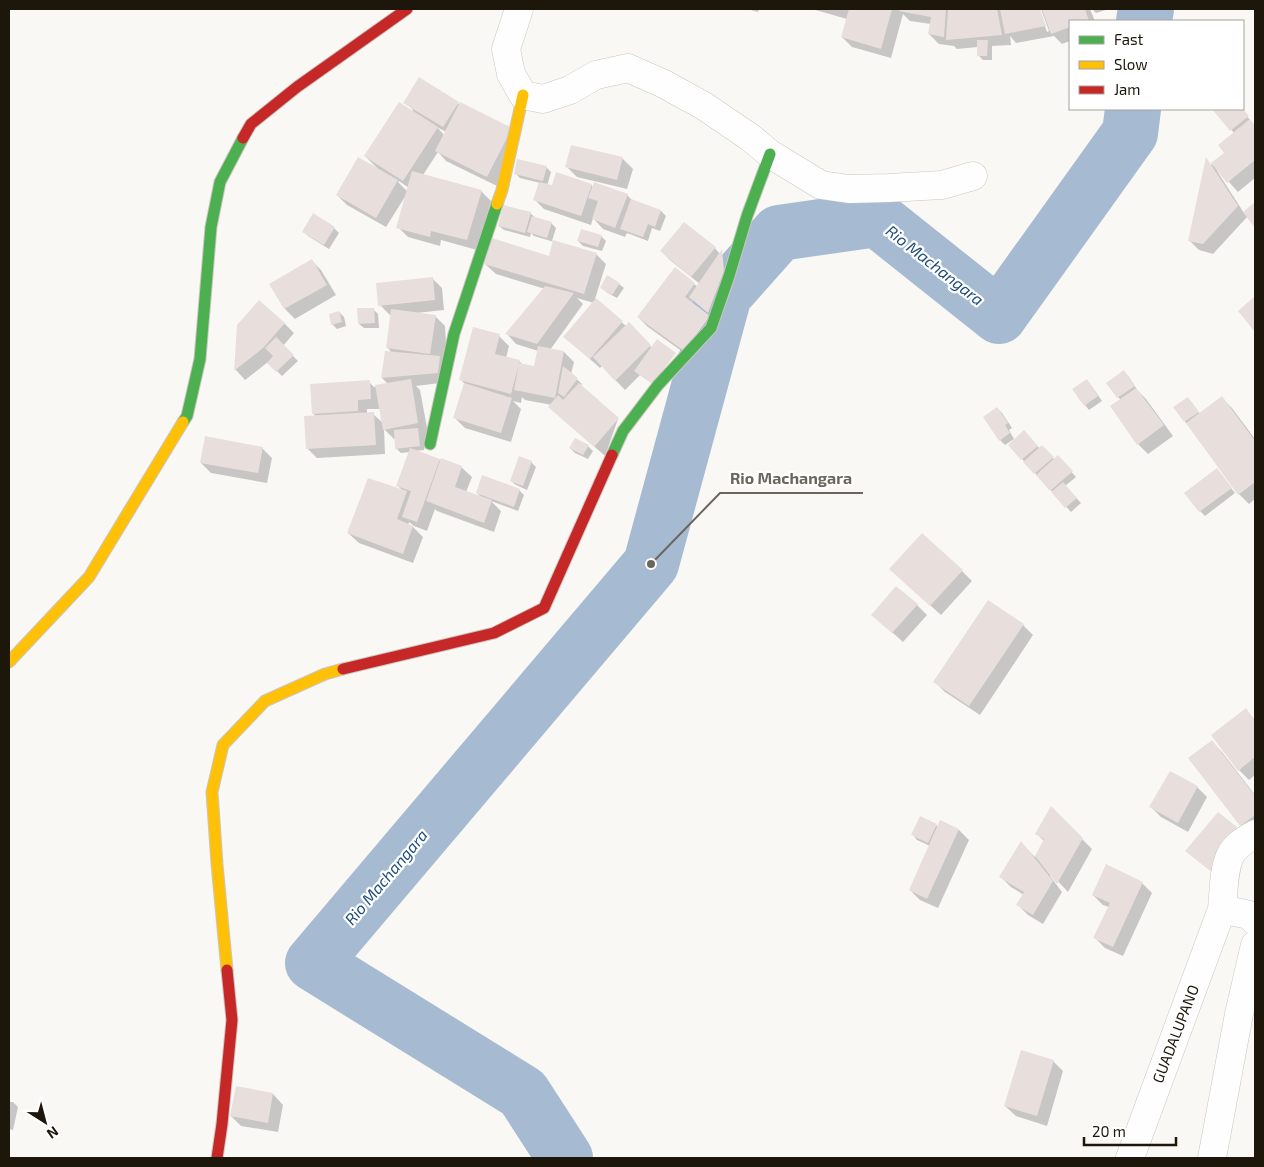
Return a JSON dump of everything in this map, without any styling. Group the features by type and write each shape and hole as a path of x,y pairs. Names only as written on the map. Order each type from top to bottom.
{"street":[{"path":"9,662 88,577 188,416 200,359 211,227 220,182 251,124 297,87 408,9"},
{"path":"430,444 454,334 502,190 523,95 511,74 506,49 519,9"},
{"path":"523,95 543,98 570,90 596,75 628,68 664,84 704,106 751,138 770,154 821,185 849,189 942,185 973,176"},
{"path":"217,1158 232,1020 212,792 223,745 265,701 325,674 494,633 544,608 623,431 658,385 711,328 747,216 770,154"},
{"name":"GUADALUPANO","path":"1130,1158 1222,909 1226,868 1232,853 1243,841 1255,834"},
{"path":"1222,909 1249,915 1255,922"},
{"path":"1212,1158 1247,1010 1255,945"}],"building":[{"path":"849,9 892,9 881,49 841,37"},
{"path":"899,9 946,9 944,37 928,34 931,17 899,11"},
{"path":"948,9 997,9 1002,35 946,40"},
{"path":"1000,9 1040,9 1046,26 1005,34"},
{"path":"1042,9 1085,9 1089,20 1069,20 1069,27 1051,34"},
{"path":"977,40 988,40 987,56 977,56"},
{"path":"419,77 459,102 443,127 403,103"},
{"path":"399,102 438,127 403,181 364,156"},
{"path":"460,102 512,128 487,177 435,151"},
{"path":"1213,110 1244,110 1249,116 1230,131"},
{"path":"1250,119 1255,126 1255,160 1227,183 1211,163 1224,153 1218,145"},
{"path":"571,145 623,157 617,180 565,167"},
{"path":"358,157 398,180 376,218 336,195"},
{"path":"1206,157 1238,206 1203,244 1188,241"},
{"path":"517,159 547,166 543,181 514,174"},
{"path":"412,171 482,190 467,240 431,231 430,237 396,228"},
{"path":"556,172 592,184 581,216 533,200 539,182 552,185"},
{"path":"594,182 628,194 615,228 592,219 598,201 588,198"},
{"path":"631,199 661,210 655,227 648,224 643,237 620,229"},
{"path":"1255,202 1255,228 1243,212"},
{"path":"503,205 531,212 525,233 498,226"},
{"path":"313,213 335,227 324,245 302,232"},
{"path":"532,216 552,222 547,238 527,232"},
{"path":"684,222 716,247 691,277 660,251"},
{"path":"581,229 602,235 598,247 577,241"},
{"path":"492,238 549,256 553,240 597,253 584,294 484,264"},
{"path":"722,249 724,271 708,313 689,297"},
{"path":"312,259 327,285 284,309 269,284"},
{"path":"675,267 695,283 685,297 710,316 684,351 637,317"},
{"path":"607,275 620,283 612,295 600,288"},
{"path":"433,277 435,300 378,306 376,283"},
{"path":"545,286 574,293 537,344 505,334"},
{"path":"1255,296 1255,332 1238,311"},
{"path":"596,298 623,321 590,359 563,337"},
{"path":"259,300 285,323 263,348 234,371 237,325"},
{"path":"357,308 374,308 375,323 358,324"},
{"path":"391,309 436,315 430,354 386,348"},
{"path":"339,311 342,322 331,325 329,314"},
{"path":"629,322 651,345 615,381 593,357"},
{"path":"473,327 500,334 495,354 520,360 511,394 459,380"},
{"path":"276,337 294,355 276,372 267,363 273,356 265,348"},
{"path":"657,339 676,353 652,384 634,371"},
{"path":"538,346 564,351 555,398 514,390 519,363 534,366"},
{"path":"385,351 440,356 438,373 381,378"},
{"path":"563,366 578,378 564,397 558,393"},
{"path":"1124,370 1135,386 1117,398 1106,383"},
{"path":"411,379 418,423 383,430 375,385"},
{"path":"1087,379 1098,396 1084,406 1072,389"},
{"path":"370,380 371,399 358,400 358,411 312,414 310,384"},
{"path":"464,383 512,398 501,433 453,418"},
{"path":"579,383 619,418 594,447 548,407 558,395 563,400"},
{"path":"1136,388 1164,425 1137,445 1110,406"},
{"path":"1222,396 1255,441 1255,482 1238,495 1186,423"},
{"path":"1188,397 1199,412 1184,422 1173,407"},
{"path":"997,407 1008,423 1005,425 1010,433 999,441 983,417"},
{"path":"374,412 376,445 306,449 304,416"},
{"path":"418,428 420,446 395,449 394,430"},
{"path":"1024,430 1038,446 1021,460 1008,445"},
{"path":"205,436 263,447 258,473 200,463"},
{"path":"575,438 589,445 583,455 569,448"},
{"path":"1042,445 1054,457 1034,474 1023,462"},
{"path":"410,448 440,459 417,522 402,517 411,491 396,486"},
{"path":"1058,455 1073,471 1050,491 1036,475"},
{"path":"519,456 532,461 523,486 510,481"},
{"path":"441,458 462,466 455,487 492,500 484,523 426,501"},
{"path":"1217,468 1232,488 1199,512 1184,493"},
{"path":"482,475 520,489 514,507 476,493"},
{"path":"368,478 407,491 397,519 413,526 403,554 347,533"},
{"path":"1063,482 1077,498 1065,508 1051,492"},
{"path":"922,533 963,570 930,606 889,569"},
{"path":"896,586 918,604 892,633 871,615"},
{"path":"988,600 1024,624 969,706 933,682"},
{"path":"1246,708 1255,721 1255,757 1238,771 1211,735"},
{"path":"1212,740 1255,796 1255,815 1240,826 1188,758"},
{"path":"1170,771 1198,786 1178,823 1149,807"},
{"path":"1051,806 1083,838 1057,884 1035,856 1044,839 1035,834"},
{"path":"1218,812 1237,827 1218,877 1185,851"},
{"path":"920,816 937,824 928,843 911,835"},
{"path":"940,820 959,829 927,899 909,890"},
{"path":"1021,841 1053,881 1033,915 1016,905 1024,892 999,877"},
{"path":"1106,864 1143,882 1113,947 1093,938 1110,903 1092,895"},
{"path":"1021,1050 1054,1060 1037,1116 1004,1106"},
{"path":"236,1086 273,1093 268,1123 230,1116"}],"waterway":[{"name":"Rio Machangara","path":"1144,20 1146,9"},
{"name":"Rio Machangara","path":"565,1158 523,1093 313,963 651,564 724,295 779,233 877,219 999,316 1130,133 1133,110"}],"traffic: fast":[{"path":"183,422 187,416 200,359 211,227 220,182 243,138"},
{"path":"612,455 623,431 658,385 711,328 747,216 770,154"},
{"path":"430,444 454,334 497,204"}],"traffic: slow":[{"path":"497,204 502,190 523,95"},
{"path":"9,662 89,577 183,422"},
{"path":"227,970 212,792 223,745 265,701 325,674 343,669"}],"traffic: jam":[{"path":"243,138 251,124 297,87 407,9"},
{"path":"343,669 494,633 544,608 612,455"},
{"path":"217,1158 232,1020 227,970"}],"place":[{"name":"Rio Machangara","path":"651,564"}]}
